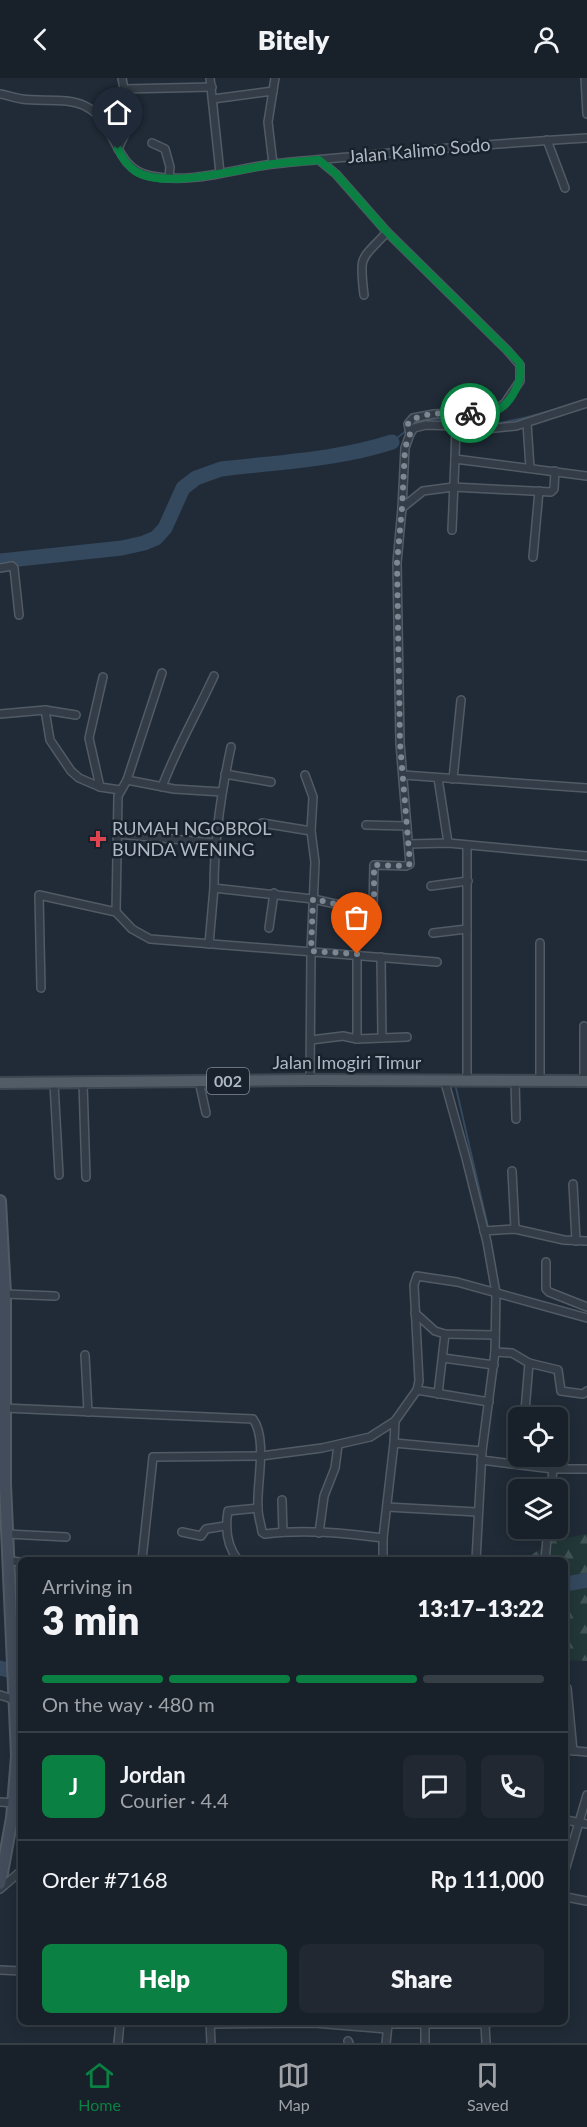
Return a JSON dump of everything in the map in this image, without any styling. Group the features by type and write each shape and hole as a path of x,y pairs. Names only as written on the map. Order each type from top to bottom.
{"main road":[{"name":"Jalan Imogiri Timur","path":"0,1083 310,1080 586,1081"}],"street":[{"path":"118,149 130,123 122,78"},
{"path":"210,78 220,173"},
{"path":"273,164 268,122 274,78"},
{"path":"585,78 587,114"},
{"path":"124,89 212,87"},
{"path":"213,99 273,91"},
{"name":"Jalan Kalimo Sodo","path":"0,94 23,99 72,102 86,106 105,124 126,163 136,172 169,178 198,177 273,164 587,138"},
{"path":"547,140 565,188"},
{"path":"152,143 165,149 170,167 169,178"},
{"path":"214,888 274,893 363,910 373,907 374,865 408,866 410,864 402,775 397,563 408,422 424,415 494,411 505,403 520,381 519,362 387,232 336,174 319,160"},
{"path":"364,295 361,268 364,254 387,232"},
{"path":"409,431 426,424 476,430 491,429 527,423 587,403"},
{"path":"527,423 530,468"},
{"path":"452,530 456,426"},
{"path":"455,459 587,476"},
{"path":"402,508 423,491 453,487 553,491 555,471"},
{"path":"533,557 539,491"},
{"path":"0,568 12,566 14,568 19,615"},
{"path":"116,912 117,804 120,790 128,780 162,673"},
{"path":"162,787 173,756 214,676"},
{"path":"100,787 89,738 103,677"},
{"path":"453,779 461,700"},
{"path":"45,710 50,740 71,771 79,778 100,787 120,790"},
{"path":"0,714 45,710 76,715"},
{"path":"208,944 216,843 222,792 231,747"},
{"path":"225,774 271,782"},
{"path":"305,775 313,797 311,831 314,853 310,1080"},
{"path":"402,775 587,788"},
{"path":"438,778 448,843"},
{"path":"128,780 185,791 222,792"},
{"path":"262,823 311,831"},
{"path":"366,825 407,826"},
{"path":"117,834 216,843"},
{"path":"409,844 448,843 587,856"},
{"path":"467,845 467,929 457,1080 496,1293 495,1352 482,1455 476,1557"},
{"path":"431,885 468,881"},
{"path":"269,928 274,893"},
{"path":"41,988 38,896 116,912 132,929 150,939 437,962"},
{"path":"433,933 467,929"},
{"path":"540,943 540,1080"},
{"path":"357,954 357,1039"},
{"path":"381,957 382,1038"},
{"path":"584,1026 586,1081"},
{"path":"311,1040 344,1036 357,1039 407,1037"},
{"path":"515,1080 516,1119"},
{"path":"199,1081 206,1113"},
{"path":"54,1083 59,1175"},
{"path":"83,1083 86,1177"},
{"path":"512,1171 515,1229"},
{"path":"573,1184 576,1241"},
{"path":"0,1202 5,1294 2,1332 4,1408 2,1484 10,1566 17,1756 14,1803 0,1881"},
{"path":"484,1231 515,1229 576,1241 587,1241"},
{"path":"546,1262 546,1289 559,1303 585,1312"},
{"path":"142,1557 153,1457 261,1456 338,1445 370,1437 394,1421 417,1390 419,1368 414,1286 417,1276 457,1282 496,1293 559,1303 585,1312"},
{"path":"5,1294 55,1296"},
{"path":"415,1312 431,1329 445,1334 495,1335"},
{"path":"438,1395 445,1334"},
{"path":"495,1352 512,1353 530,1363 558,1370 561,1390 583,1394 587,1391"},
{"path":"85,1355 88,1412"},
{"path":"443,1359 494,1365"},
{"path":"525,1407 530,1363"},
{"path":"417,1390 489,1402"},
{"path":"4,1408 253,1419 258,1429 261,1456 258,1508 263,1534 344,1533 383,1538"},
{"path":"383,1557 394,1421"},
{"path":"394,1443 482,1455 553,1469 587,1470"},
{"path":"319,1533 324,1496 334,1468 338,1445"},
{"path":"552,1479 553,1469"},
{"path":"282,1500 283,1532"},
{"path":"236,1557 225,1526 228,1510 258,1508"},
{"path":"387,1508 477,1512"},
{"path":"182,1532 201,1536 206,1529 225,1526"},
{"path":"7,1534 66,1537"},
{"path":"545,1557 547,1539"},
{"path":"0,1695 15,1700"},
{"path":"568,1717 569,1750 587,1752"},
{"path":"568,1861 587,1795"},
{"path":"0,1802 14,1803"},
{"path":"568,1820 587,1824"},
{"path":"0,1881 18,1872"},
{"path":"568,1897 587,1901"},
{"path":"0,1970 18,1971"},
{"path":"118,2043 120,2025"},
{"path":"210,2025 211,2043"},
{"path":"386,2043 388,2025"},
{"path":"425,2025 425,2043"},
{"path":"486,2043 488,2025"}],"green space":[{"path":"587,1534 587,1661 568,1660 568,1557 528,1557 552,1541"}],"waterway":[{"path":"411,426 418,422 435,419 480,424 500,423 567,406"},
{"path":"392,442 407,430"},
{"path":"0,561 122,548 144,543 156,538 165,528 183,488 196,478 221,469 329,457 392,442"},
{"path":"456,1088 488,1227"},
{"path":"568,1584 587,1580"},
{"path":"0,1668 18,1672"}],"way so far":[{"path":"357,954 311,951 313,899 368,910 374,904 374,865 408,866 410,864 400,743 397,563 405,448 410,434 408,422 424,415 470,413"}],"place":[{"name":"RUMAH NGOBROL BUNDA WENING","path":"98,839"}],"route":[{"path":"118,149 126,163 136,172 169,178 198,177 273,164 319,160 336,174 387,232 519,362 520,381 505,403 494,411 470,413"}]}
